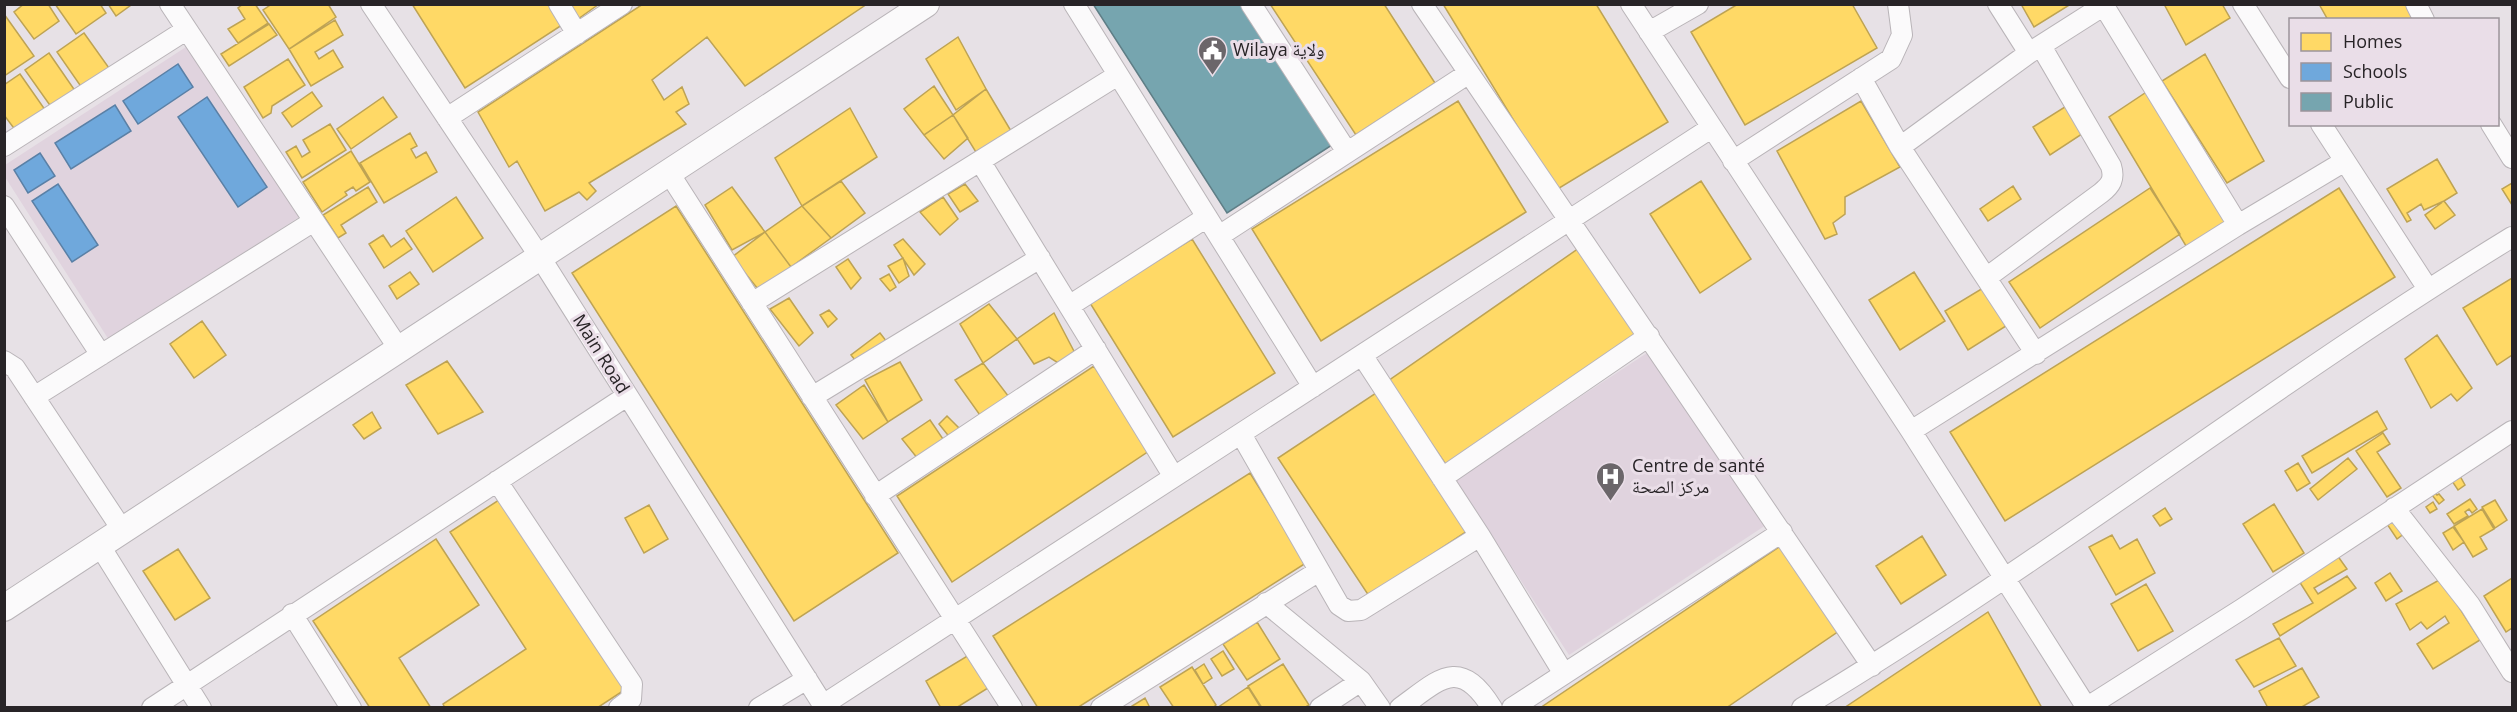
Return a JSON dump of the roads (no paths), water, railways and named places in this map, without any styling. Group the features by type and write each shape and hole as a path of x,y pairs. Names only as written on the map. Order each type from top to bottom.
{"street":[{"path":"170,4 399,350"},
{"name":"Main Road","path":"371,4 540,257 824,706"},
{"path":"559,4 577,34"},
{"path":"447,118 622,4"},
{"path":"5,605 123,531 926,4"},
{"path":"1074,4 1313,387"},
{"path":"1251,4 1347,152"},
{"path":"1422,4 1872,666"},
{"path":"1631,4 1911,432 2086,708 2242,609 2512,431"},
{"path":"1649,32 1698,4"},
{"path":"1733,161 1891,59 1902,35 1898,4"},
{"path":"1986,278 2101,193 2110,185 2113,178 2111,166 2035,50 1998,4"},
{"path":"2242,4 2289,76"},
{"path":"2416,4 2423,18"},
{"path":"1900,147 2035,50 2105,5 2238,225"},
{"path":"4,146 186,30"},
{"path":"1219,236 1469,73"},
{"path":"752,303 1118,75"},
{"path":"1861,78 1900,147 2036,354"},
{"path":"2322,126 2428,289"},
{"path":"2491,126 2512,158"},
{"path":"824,706 1711,128"},
{"path":"980,161 1174,477"},
{"path":"1911,432 2238,225 2345,161"},
{"path":"669,173 1012,708"},
{"path":"1069,306 1207,217"},
{"path":"8,219 101,355"},
{"path":"34,397 314,221"},
{"path":"1802,708 1872,666 2004,579 2428,289 2512,237"},
{"path":"812,397 1040,258"},
{"path":"1442,477 1649,336"},
{"path":"875,496 1096,349"},
{"path":"1362,355 1480,536 1564,674"},
{"path":"4,361 15,368 123,531"},
{"path":"152,708 627,396"},
{"path":"1241,434 1339,605 1348,611 1360,610 1480,536"},
{"path":"497,481 632,684 631,699 619,708"},
{"path":"2394,508 2470,605 2512,672"},
{"path":"1512,708 1782,531"},
{"path":"100,546 201,708"},
{"path":"1101,708 1319,571"},
{"path":"1266,603 1361,681 1380,708"},
{"path":"292,614 351,708"},
{"path":"1400,708 1442,678 1452,676 1466,679 1480,689 1492,708"},
{"path":"759,708 807,679"},
{"path":"1320,708 1361,681"}],"place":[{"name":"Wilaya ولاية","path":"1212,76"},
{"name":"Centre de santé مركز الصحة","path":"1611,502"}]}
